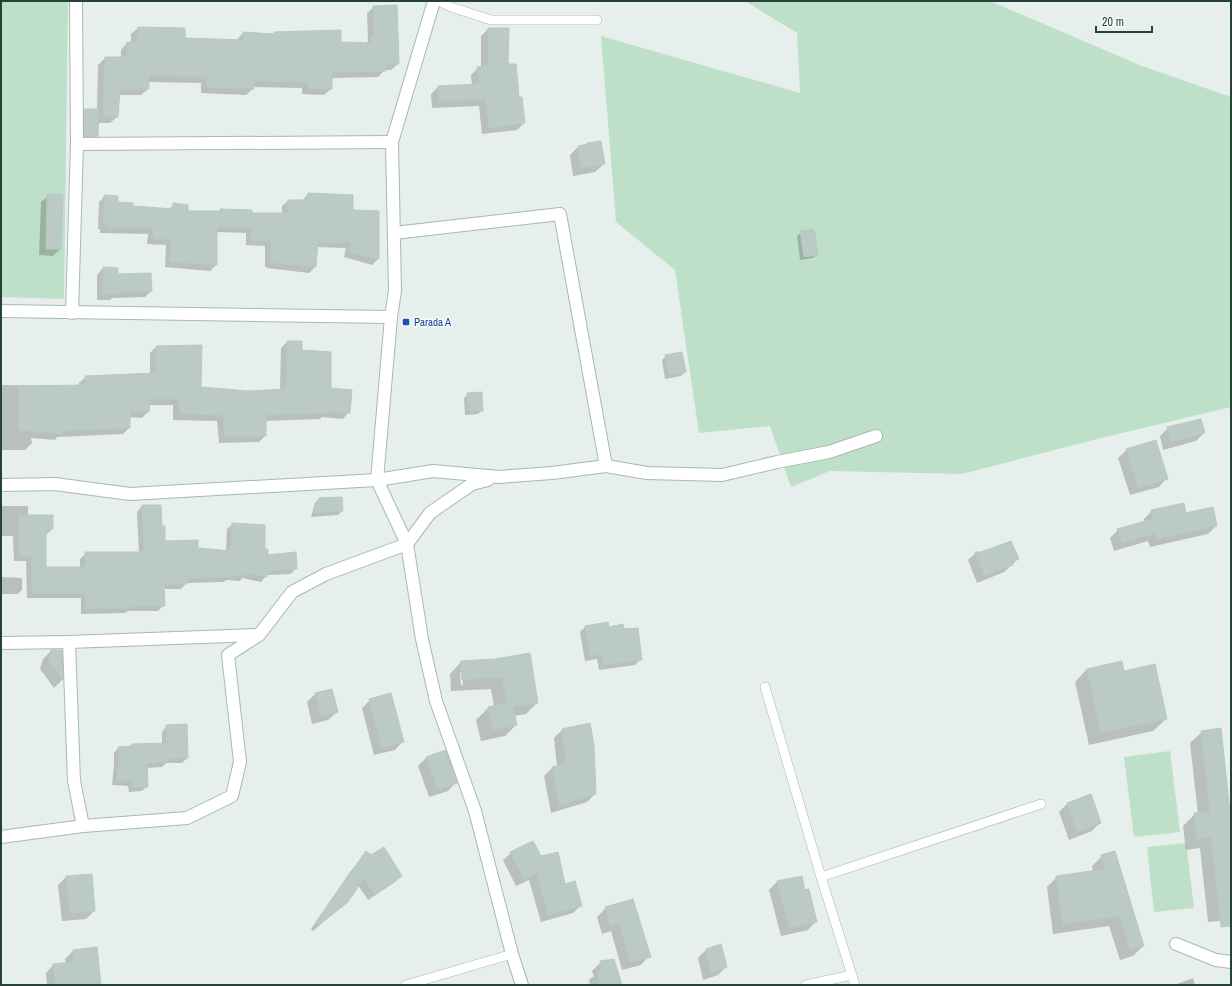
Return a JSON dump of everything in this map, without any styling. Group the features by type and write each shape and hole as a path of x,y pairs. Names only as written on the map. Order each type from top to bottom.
{"street":[{"path":"72,313 77,144 76,1"},
{"path":"434,1 392,142 395,291 391,317 377,480 407,544 422,639 436,701 475,811 512,954 522,985"},
{"path":"77,144 392,142"},
{"path":"394,233 560,214 606,466"},
{"path":"1,311 391,317"},
{"path":"1,484 55,484 130,494 377,480 433,471 499,477 552,474 606,466 647,473 722,475 829,452 876,436"},
{"path":"1,837 83,826 187,818 232,796 240,762 228,655 259,635 292,592 326,574 407,544 430,513 472,484 499,477"},
{"path":"1,643 259,635"},
{"path":"69,642 74,781 83,826"},
{"path":"1176,944 1216,960 1231,962"}],"lane":[{"path":"438,1 451,7 491,20 597,20"},
{"path":"765,687 821,877 855,985"},
{"path":"821,877 1041,804"},
{"path":"406,985 512,954"},
{"path":"806,985 852,975"}],"green space":[{"path":"1,1 68,1 64,299 1,297"},
{"path":"745,1 990,1 1142,66 1231,97 1231,407 1101,438 962,474 830,471 791,487 770,426 699,433 675,270 616,222 601,36 800,93 797,33"},
{"path":"1170,751 1180,832 1134,837 1124,757"},
{"path":"1186,843 1194,908 1154,912 1147,847"}],"building":[{"path":"397,5 399,64 386,64 386,71 332,72 332,89 308,88 308,82 254,81 254,89 207,87 207,77 149,75 149,89 120,89 118,117 103,116 105,57 127,57 127,42 137,42 138,27 185,28 185,38 243,40 243,32 274,34 274,32 341,30 341,42 371,43 371,36 374,36 373,6"},
{"path":"488,28 509,28 508,64 516,64 519,97 522,97 525,123 489,128 486,99 439,101 438,86 479,84 477,67 488,66"},
{"path":"84,109 99,109 98,136 84,136"},
{"path":"601,141 605,164 581,168 578,146"},
{"path":"308,193 353,195 353,210 379,211 379,259 349,252 351,243 318,242 316,267 273,263 273,261 271,261 271,241 251,240 252,228 217,227 217,265 170,262 172,239 153,239 153,228 106,227 106,224 103,224 104,195 118,196 118,202 133,203 133,206 173,209 173,203 188,205 188,211 220,211 220,209 252,210 252,213 287,213 288,200 307,200"},
{"path":"47,194 63,195 61,249 46,249"},
{"path":"814,229 818,255 804,257 800,231"},
{"path":"103,267 118,268 118,274 151,273 152,291 103,294"},
{"path":"287,341 302,341 302,350 331,352 331,388 352,390 350,413 327,411 328,413 266,415 266,436 225,437 223,415 180,414 179,399 150,399 149,412 130,411 130,428 62,431 62,434 19,430 19,386 85,385 85,376 156,373 156,346 202,345 201,387 248,391 286,389"},
{"path":"682,352 686,372 669,375 665,355"},
{"path":"482,392 483,411 469,411 467,393"},
{"path":"1201,419 1205,433 1171,442 1167,427"},
{"path":"1156,440 1168,479 1138,488 1126,449"},
{"path":"342,497 343,511 314,513 319,498"},
{"path":"1184,503 1186,513 1213,507 1217,526 1157,539 1156,533 1122,543 1117,529 1153,519 1151,510"},
{"path":"142,505 161,505 162,526 165,526 165,541 198,540 198,548 230,551 232,523 265,525 265,549 268,549 268,555 296,552 297,569 269,571 267,577 246,573 246,576 231,575 231,577 187,579 187,584 164,584 165,606 131,606 131,608 86,609 86,593 32,593 31,556 19,556 18,515 53,515 53,529 46,529 46,567 85,567 85,552 144,552"},
{"path":"1011,541 1019,559 1011,562 1013,565 984,576 975,552 981,552"},
{"path":"608,622 609,627 623,624 624,629 638,628 642,660 604,665 602,654 590,656 585,626"},
{"path":"51,650 62,650 63,680 48,660"},
{"path":"530,653 538,703 513,707 517,725 493,730 488,707 507,703 502,677 462,680 461,661 495,659"},
{"path":"1122,661 1124,671 1155,664 1167,719 1101,733 1087,669"},
{"path":"332,689 338,712 320,716 315,693"},
{"path":"391,693 404,742 382,748 369,699"},
{"path":"590,723 594,745 596,794 559,806 552,767 566,764 562,729"},
{"path":"187,724 188,758 168,759 168,762 147,764 148,787 133,787 133,781 117,780 119,759 118,747 132,746 132,744 167,743 166,725"},
{"path":"1221,728 1231,822 1231,926 1221,927 1211,837 1197,839 1194,813 1210,812 1201,731"},
{"path":"446,750 457,783 438,790 426,757"},
{"path":"1091,794 1101,823 1077,832 1067,803"},
{"path":"533,841 541,856 558,852 565,884 575,881 582,906 548,915 537,873 524,879 510,852"},
{"path":"384,847 402,876 374,894 364,878 348,902 319,925 316,922 366,851 371,855"},
{"path":"1115,851 1144,946 1130,950 1119,916 1063,924 1056,876 1105,869 1101,855"},
{"path":"92,874 95,911 70,914 66,876"},
{"path":"802,876 805,890 809,889 817,922 789,928 777,881"},
{"path":"633,899 651,957 630,962 619,923 610,926 605,907"},
{"path":"721,944 727,967 711,973 706,949"},
{"path":"97,947 101,985 56,985 53,964 74,962 73,950"},
{"path":"614,959 622,985 600,985 597,971 602,970 600,961"}],"place":[{"name":"Parada A","path":"406,322"}]}
